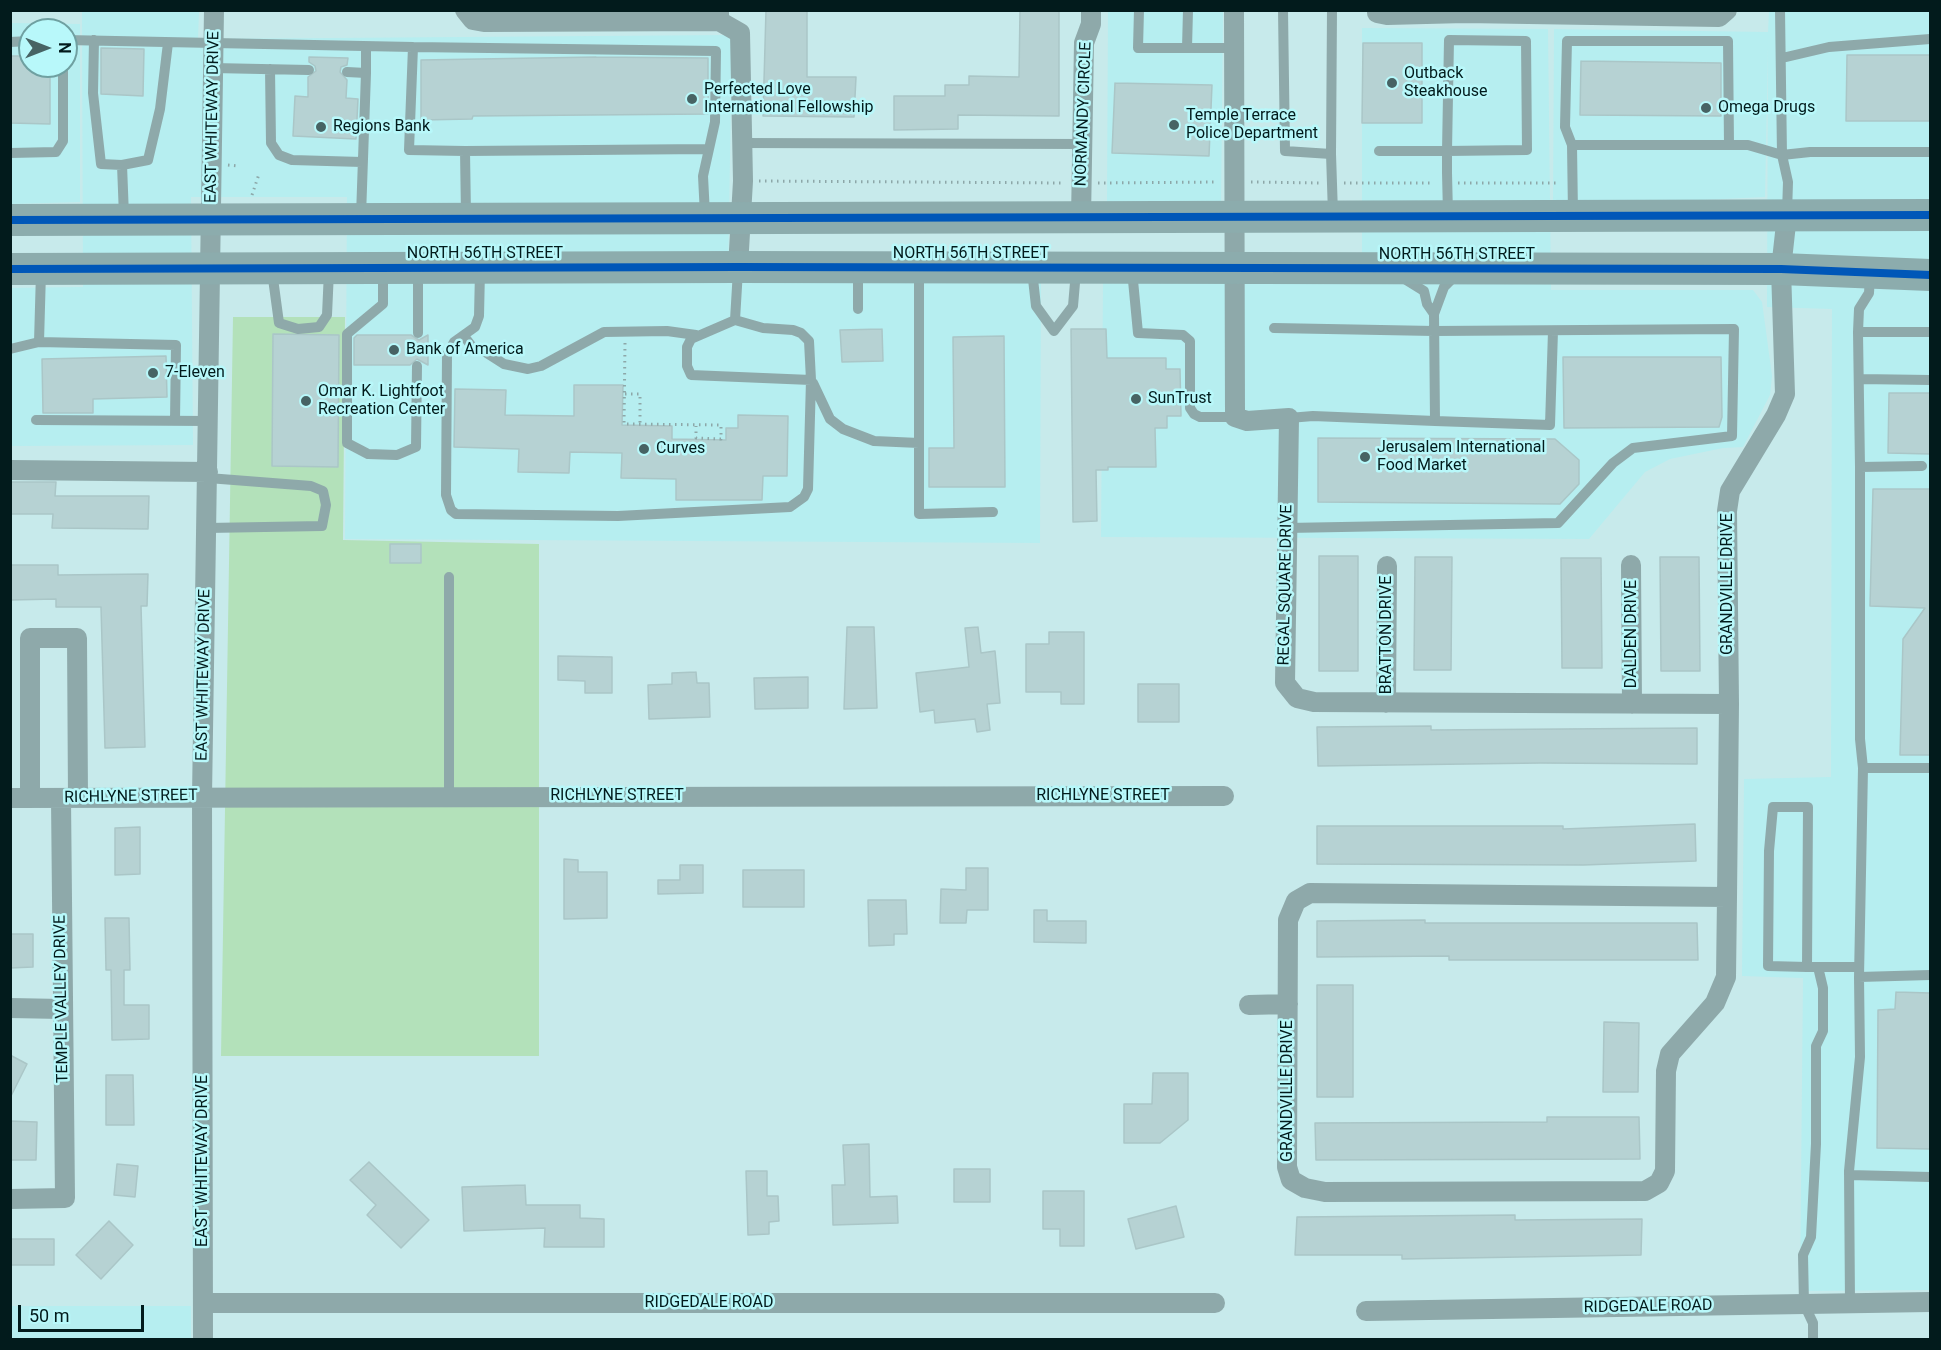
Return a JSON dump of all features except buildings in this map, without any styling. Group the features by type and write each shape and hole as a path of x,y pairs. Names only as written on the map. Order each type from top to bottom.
{"main road":[{"path":"10,220 1930,215"},
{"path":"705,218 705,267"},
{"path":"374,219 383,268"},
{"path":"418,219 418,268"},
{"name":"NORTH 56TH STREET","path":"26,269 1468,268 1780,269 1930,275"}],"street":[{"name":"EAST WHITEWAY DRIVE","path":"203,1340 202,796 212,268 214,10"},
{"path":"465,10 474,20 484,22 719,16 740,33 743,181 738,267"},
{"name":"NORMANDY CIRCLE","path":"1081,218 1084,43 1091,24 1091,10"},
{"path":"1234,10 1235,417 1247,421 1288,418"},
{"path":"1377,10 1377,13 1387,15 1719,17 1727,10"},
{"name":"GRANDVILLE DRIVE","path":"1727,897 1310,893 1296,901 1288,920 1287,1167 1291,1180 1305,1188 1325,1192 1645,1191 1659,1183 1665,1171 1666,1071 1670,1054 1714,1003 1726,977 1727,897 1729,704 1727,511 1730,491 1776,415 1785,394 1780,269 1787,215"},
{"name":"REGAL SQUARE DRIVE","path":"1288,418 1285,683 1297,698 1314,702 1386,703 1729,704"},
{"path":"10,470 208,475"},
{"name":"DALDEN DRIVE","path":"1632,565 1632,704"},
{"name":"BRATTON DRIVE","path":"1386,703 1387,566"},
{"name":"TEMPLE VALLEY DRIVE","path":"10,1199 65,1198 62,1009 77,638 30,638 20,798"},
{"name":"RICHLYNE STREET","path":"20,798 1224,796"},
{"path":"1249,1005 1288,1004"},
{"path":"10,1008 62,1009"},
{"name":"RIDGEDALE ROAD","path":"1366,1311 1930,1302"},
{"name":"RIDGEDALE ROAD","path":"203,1303 1215,1303"}],"lane":[{"path":"1139,10 1138,48 1234,48"},
{"path":"1187,48 1188,10"},
{"path":"1283,10 1286,151 1331,154"},
{"path":"1332,10 1333,218"},
{"path":"1780,10 1782,155 1788,182 1787,215"},
{"path":"1782,57 1829,47 1930,39"},
{"path":"78,40 214,45 716,51 716,122 703,176 705,218"},
{"path":"94,40 93,93 101,164 122,165 148,160 160,109 168,43"},
{"path":"1379,151 1448,151 1527,150 1526,41 1449,40 1448,151 1447,183 1448,217"},
{"path":"1574,216 1572,145 1565,127 1567,41 1728,41 1729,145"},
{"path":"366,47 362,162 374,219"},
{"path":"413,47 410,150 709,149"},
{"path":"213,68 309,70"},
{"path":"270,69 271,143 279,155 292,160 362,162"},
{"path":"347,72 366,73"},
{"path":"10,153 56,152 63,141 63,78"},
{"path":"742,143 1082,144"},
{"path":"1572,145 1748,145 1782,155 1810,152 1930,152"},
{"path":"465,151 466,219"},
{"path":"122,165 124,220"},
{"path":"735,320 738,267"},
{"path":"271,268 279,323 298,330 319,327 327,315 329,268"},
{"path":"383,268 383,304 347,334 347,443 368,454 397,455 416,447 417,366"},
{"path":"418,268 418,333"},
{"path":"464,336 473,348 479,348 504,364 528,369 541,366 604,332 667,331 696,335 735,320 763,328 793,330 801,333 809,341 811,380 808,489 804,497 790,507 618,516 456,514 451,510 446,495 447,355 454,342 475,327 478,316 480,268"},
{"path":"858,268 858,309"},
{"path":"919,268 919,514 993,512"},
{"path":"1032,268 1036,306 1054,332 1073,306 1077,268"},
{"path":"1132,268 1137,333 1187,337 1190,341 1190,408 1200,417 1235,417"},
{"path":"1364,268 1405,278 1424,291 1427,304 1434,314"},
{"path":"1435,421 1434,314 1444,287 1468,268"},
{"path":"26,269 39,342"},
{"path":"1850,1304 1849,1175 1860,1057 1859,972 1863,768 1860,739 1858,312 1869,293 1869,272"},
{"path":"1274,328 1434,332 1734,330 1732,436 1633,448 1613,463 1558,523 1287,528"},
{"path":"1288,418 1313,416 1550,425 1553,331"},
{"path":"1858,332 1930,332"},
{"path":"696,335 687,347 687,366 691,375 811,380"},
{"path":"10,349 39,342 176,345 175,421"},
{"path":"1859,379 1930,380"},
{"path":"811,380 830,419 843,429 874,441 919,443"},
{"path":"36,420 209,421"},
{"path":"1860,467 1922,466"},
{"path":"207,528 322,526 326,505 323,491 311,486 208,475"},
{"path":"449,577 449,796"},
{"path":"1863,768 1930,768"},
{"path":"1813,1340 1813,1323 1804,1304 1803,1255 1811,1237 1816,1144 1816,1046 1823,1031 1823,988 1812,967 1808,807 1773,807 1769,851 1768,966 1812,967 1859,972 1930,975"},
{"path":"1849,1175 1930,1177"}],"path":[{"path":"226,165 238,166"},
{"path":"252,195 259,174"},
{"path":"743,181 1556,183"},
{"path":"626,331 624,424 721,425 721,439 696,438 696,426"},
{"path":"625,394 640,394 640,424"}],"shaded area":[{"path":"82,11 199,11 198,39 732,35 728,280 1041,282 1040,543 345,539 347,197 191,197 193,445 11,446 10,288 83,287"},
{"path":"1108,11 1223,11 1221,204 1107,203"},
{"path":"1769,11 1930,11 1930,1290 1800,1291 1803,978 1742,976 1744,779 1831,777 1832,309 1767,307 1768,47 1765,197 1553,207 1554,29 1768,32"},
{"path":"10,23 18,23 18,78 78,78 78,24 80,24 80,202 11,204"},
{"path":"1362,28 1548,29 1551,290 1753,290 1762,302 1772,376 1770,395 1743,447 1723,448 1670,459 1645,472 1589,539 1101,537 1103,283 1362,283"},
{"path":"11,1306 191,1306 191,1339 11,1339"}],"green space":[{"path":"233,317 345,317 343,540 539,544 539,1056 221,1056"}],"cycle path":[{"path":"10,220 1930,215"},
{"path":"10,269 738,267 1781,269 1930,275"}],"place":[{"name":"Outback Steakhouse","path":"1392,83"},
{"name":"Perfected Love International Fellowship","path":"692,99"},
{"name":"Omega Drugs","path":"1706,108"},
{"name":"Temple Terrace Police Department","path":"1174,125"},
{"name":"Regions Bank","path":"321,127"},
{"name":"Bank of America","path":"394,350"},
{"name":"7-Eleven","path":"153,373"},
{"name":"SunTrust","path":"1136,399"},
{"name":"Omar K. Lightfoot Recreation Center","path":"306,401"},
{"name":"Curves","path":"644,449"},
{"name":"Jerusalem International Food Market","path":"1365,457"}]}
